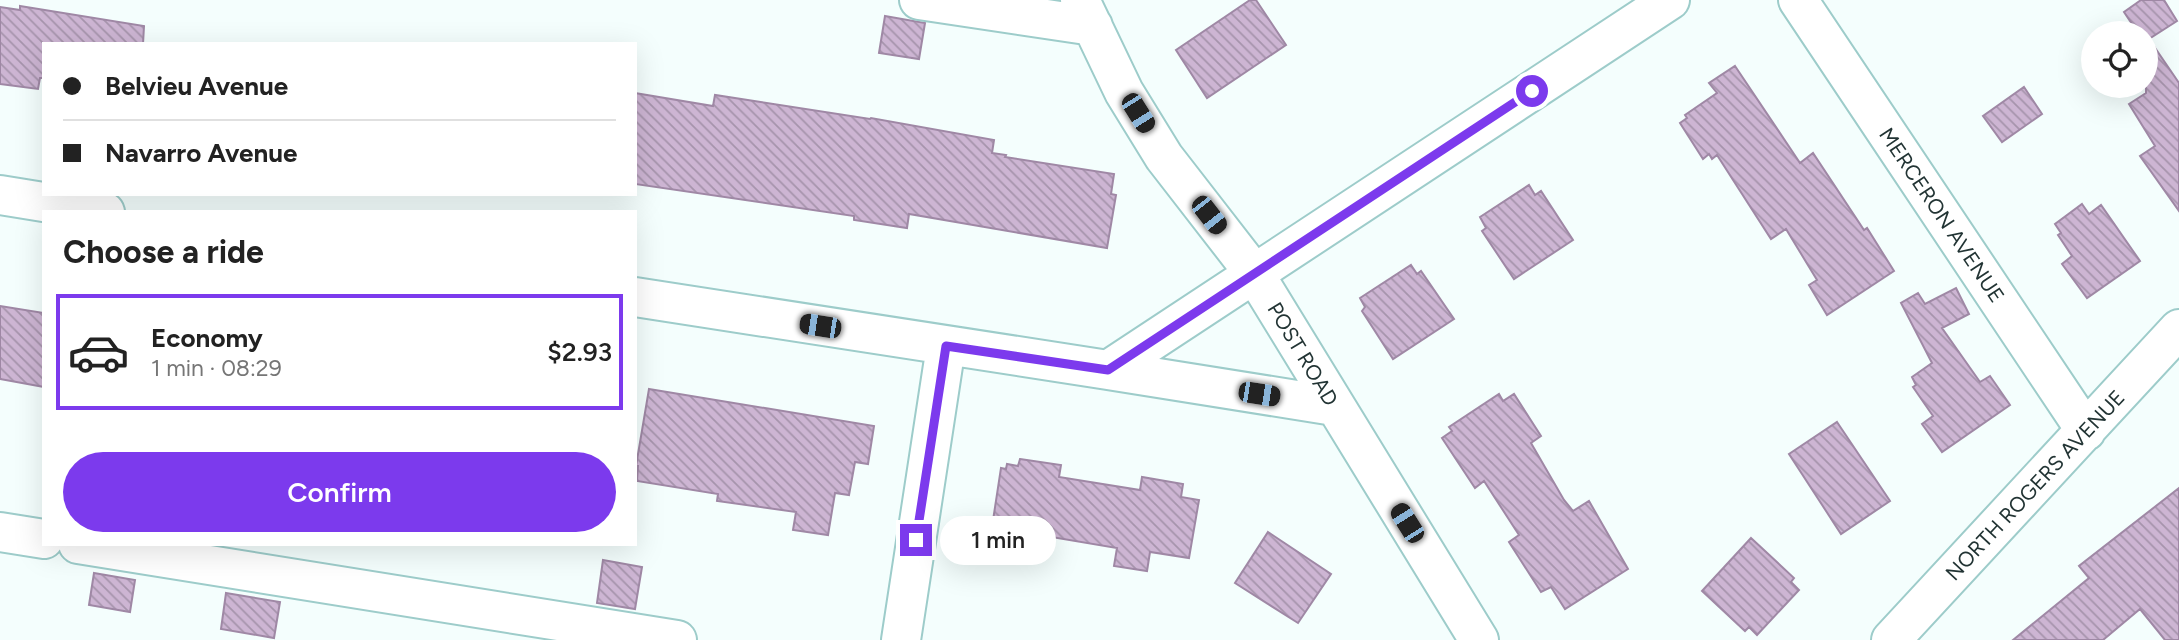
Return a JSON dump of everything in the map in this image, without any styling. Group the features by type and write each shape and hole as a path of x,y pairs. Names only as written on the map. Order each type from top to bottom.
{"street":[{"path":"919,0 1086,13"},
{"path":"1108,370 1670,0"},
{"name":"MERCERON AVENUE","path":"1798,0 2086,430"},
{"name":"POST ROAD","path":"1086,13 1124,92 1164,157 1254,273 1479,640"},
{"path":"0,195 93,210"},
{"path":"637,297 1334,407"},
{"name":"NORTH ROGERS AVENUE","path":"1891,640 2179,330"},
{"path":"901,640 946,346"},
{"path":"0,532 42,539"},
{"path":"90,546 677,640"}],"building":[{"path":"1250,0 1256,0 1286,45 1207,98 1176,50"},
{"path":"2141,0 2164,0 2177,21 2158,33 2158,21 2130,21 2124,12"},
{"path":"20,6 144,26 143,42 42,42 42,78 38,89 0,84 0,7 20,10"},
{"path":"885,16 925,23 919,59 879,53"},
{"path":"2158,52 2179,83 2179,211 2140,156 2155,146 2129,104 2138,98 2158,98"},
{"path":"1735,66 1800,163 1813,153 1894,271 1827,315 1809,285 1817,280 1786,229 1771,239 1717,155 1712,159 1709,154 1703,159 1680,123 1687,118 1685,115 1717,93 1709,83"},
{"path":"2024,87 2042,114 2002,142 1983,116"},
{"path":"637,93 713,106 715,95 871,118 994,140 992,153 1006,155 1005,157 1114,174 1111,194 1116,195 1107,248 909,214 907,228 854,220 854,216 637,184"},
{"path":"1529,185 1535,195 1541,191 1573,240 1514,279 1482,231 1486,228 1480,217"},
{"path":"2082,204 2089,214 2101,205 2140,261 2087,298 2062,264 2072,256 2058,235 2061,233 2055,224"},
{"path":"1411,265 1417,274 1421,271 1454,319 1393,359 1362,311 1365,307 1360,298"},
{"path":"1956,288 1969,314 1942,328 1980,382 1990,376 2010,405 1942,452 1922,424 1933,416 1913,387 1916,385 1912,377 1932,363 1901,303 1918,293 1925,304"},
{"path":"0,306 42,313 42,387 0,379"},
{"path":"649,389 874,426 868,464 855,462 849,495 835,493 828,535 793,530 796,512 717,501 718,494 637,481 637,460"},
{"path":"1499,394 1503,401 1514,394 1541,436 1531,443 1564,500 1573,511 1589,501 1628,569 1565,609 1551,587 1541,592 1509,542 1519,535 1484,481 1475,488 1442,438 1452,431 1449,427"},
{"path":"1837,422 1890,501 1841,534 1789,454"},
{"path":"1020,459 1061,465 1059,477 1140,490 1142,477 1183,484 1181,497 1199,500 1189,558 1150,552 1147,571 1114,566 1117,548 992,527 1001,468 1006,469 1007,464 1018,466"},
{"path":"2179,488 2179,640 2165,640 2140,609 2103,640 2013,640 2089,578 2079,566"},
{"path":"1268,532 1331,574 1298,623 1235,583"},
{"path":"1751,538 1794,578 1791,582 1799,590 1757,635 1749,627 1745,631 1702,591"},
{"path":"603,560 642,567 635,609 597,603"},
{"path":"94,573 135,580 130,612 89,605"},
{"path":"226,593 280,602 274,638 221,629"}],"route":[{"path":"916,540 946,346 1108,370 1532,91"}]}
